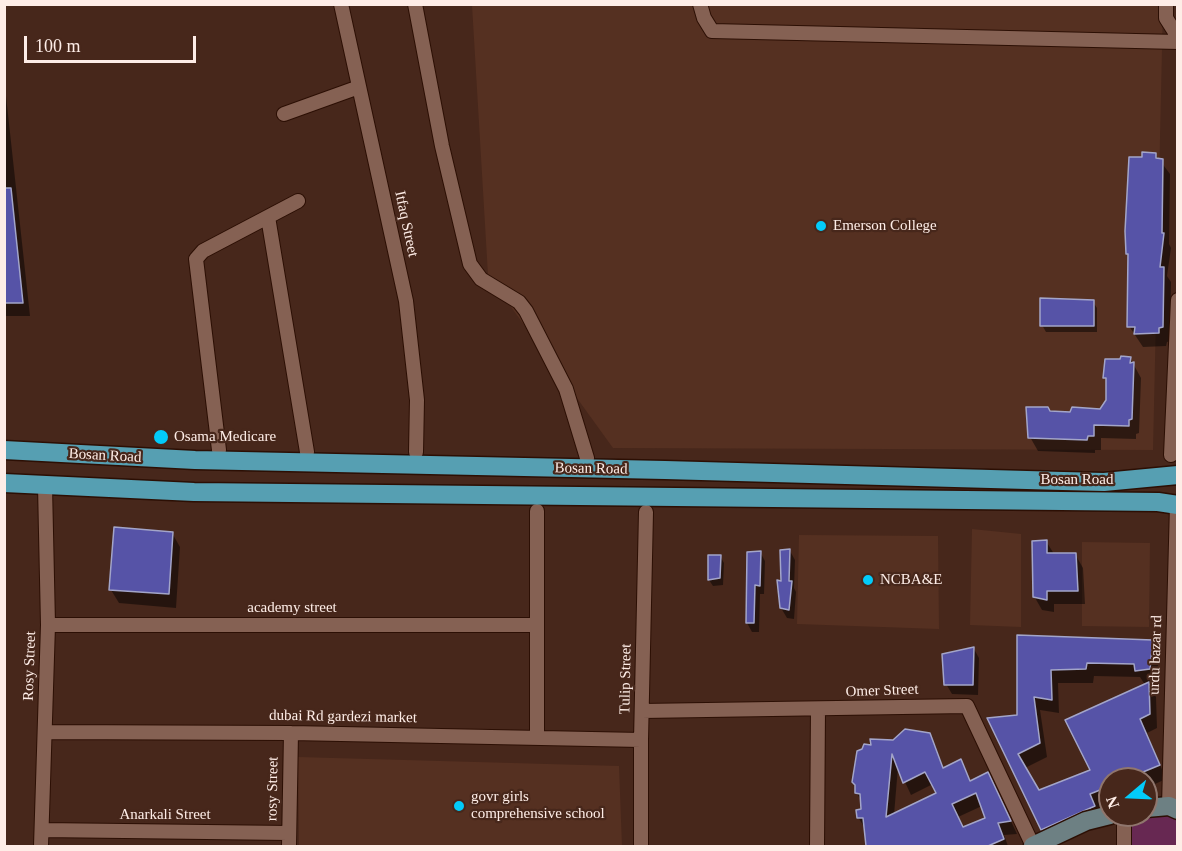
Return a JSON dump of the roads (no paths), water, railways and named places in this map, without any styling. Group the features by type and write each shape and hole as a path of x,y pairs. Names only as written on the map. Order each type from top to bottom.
{"main road":[{"name":"Bosan Road","path":"4,450 195,460 1104,482 1178,475"},
{"path":"194,492 195,460"},
{"path":"430,465 430,494"},
{"name":"Bosan Road","path":"4,483 194,492 1158,502 1177,505"}],"street":[{"name":"Itfaq Street","path":"341,4 406,301 417,400 416,452"},
{"path":"415,4 442,146 470,264 481,279 519,302 526,311 566,389 587,458"},
{"path":"700,4 704,18 712,31 1178,42"},
{"path":"1166,4 1166,18 1178,37"},
{"path":"284,114 359,87"},
{"path":"219,450 196,259 203,251 298,201"},
{"path":"268,217 308,452"},
{"path":"1171,455 1178,300"},
{"name":"Rosy Street","path":"41,846 48,625 45,486"},
{"name":"urdu bazar rd","path":"1173,808 1177,505"},
{"path":"537,511 537,736"},
{"name":"Tulip Street","path":"641,846 646,512"},
{"name":"academy street","path":"48,625 536,625"},
{"name":"Omer Street","path":"642,711 967,706 1033,846"},
{"path":"818,709 818,846"},
{"name":"dubai Rd gardezi market","path":"45,732 537,736 641,740"},
{"name":"rosy Street","path":"289,839 291,733"},
{"path":"1033,846 1098,818"},
{"path":"1124,827 1124,846"},
{"name":"Anarkali Street","path":"42,831 289,839"}],"place":[{"name":"Emerson College","path":"821,226"},
{"name":"Osama Medicare","path":"161,437"},
{"name":"NCBA&E","path":"868,580"},
{"name":"govr girls comprehensive school","path":"459,806"}]}
